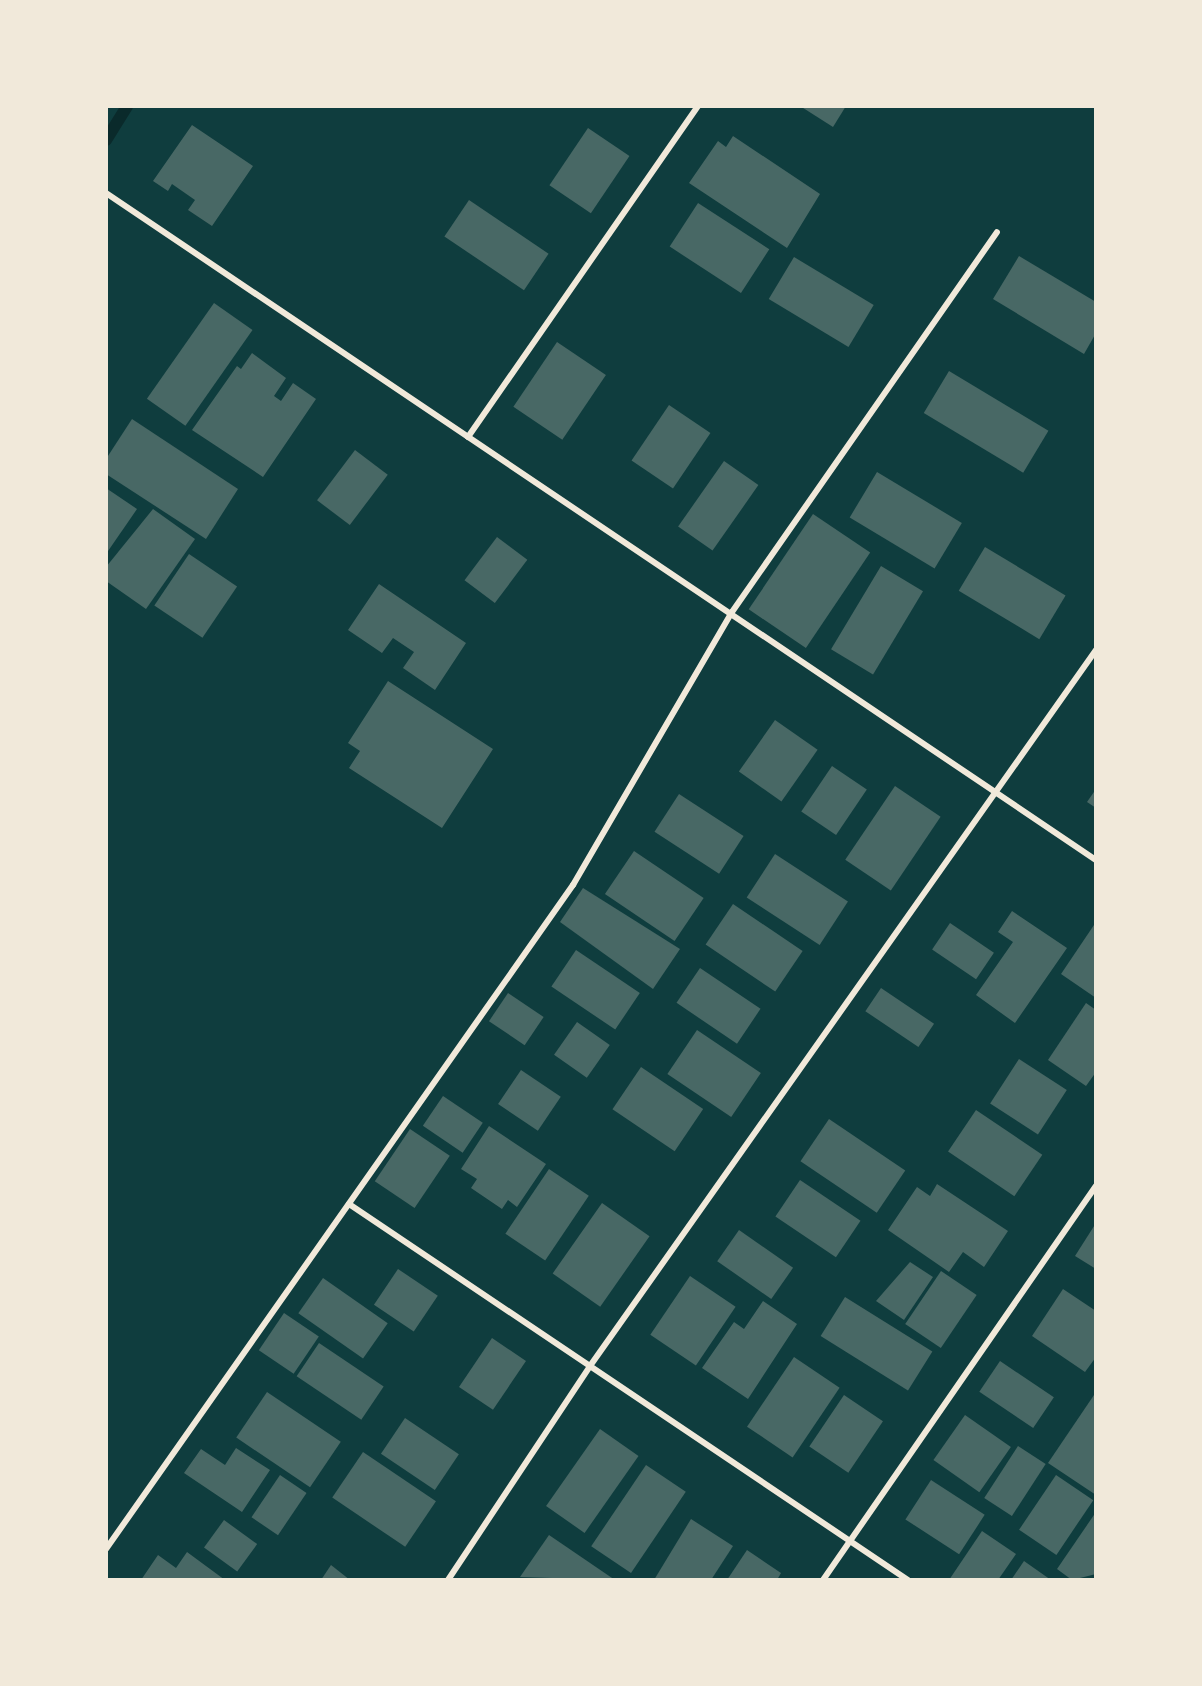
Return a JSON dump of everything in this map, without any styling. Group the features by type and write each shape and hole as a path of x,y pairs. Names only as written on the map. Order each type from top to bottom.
{"street":[{"path":"468,437 698,106"},
{"path":"106,193 732,612 1095,860"},
{"path":"106,1549 573,885 732,612 997,232"},
{"path":"448,1580 590,1366 1095,650"},
{"path":"824,1580 1095,1186"},
{"path":"349,1204 908,1580"}],"building":[{"path":"800,106 846,106 833,127"},
{"path":"192,125 253,166 212,226 188,210 195,200 172,184 168,191 153,181"},
{"path":"588,128 629,156 591,213 549,185"},
{"path":"733,136 820,194 787,248 689,183 718,141 726,147"},
{"path":"469,200 549,254 524,290 444,236"},
{"path":"698,203 769,249 741,293 670,247"},
{"path":"1019,256 1096,302 1096,333 1084,354 993,299"},
{"path":"794,257 874,305 848,347 769,299"},
{"path":"214,303 253,330 185,426 147,399"},
{"path":"557,342 606,375 562,440 513,407"},
{"path":"252,353 286,378 274,396 281,401 293,383 316,399 263,477 192,430 237,366 241,369"},
{"path":"949,371 1048,431 1023,473 924,413"},
{"path":"669,405 710,433 673,489 632,461"},
{"path":"132,419 238,489 206,539 106,474 106,459"},
{"path":"355,450 388,475 350,525 317,500"},
{"path":"724,461 758,485 713,551 678,527"},
{"path":"877,472 962,523 935,568 850,517"},
{"path":"106,488 137,509 106,554"},
{"path":"153,509 195,539 146,609 106,581 106,567"},
{"path":"813,514 870,553 806,648 749,609"},
{"path":"497,537 527,560 495,603 465,580"},
{"path":"985,547 1066,595 1039,639 959,591"},
{"path":"189,554 237,586 202,638 154,605"},
{"path":"881,566 923,591 873,674 831,649"},
{"path":"379,584 466,643 435,690 403,668 414,652 393,638 382,653 348,630"},
{"path":"388,681 493,749 442,828 349,768 360,751 348,743"},
{"path":"775,720 818,750 781,801 739,772"},
{"path":"832,766 867,789 836,835 801,812"},
{"path":"895,786 941,817 891,891 845,860"},
{"path":"1096,789 1096,808 1087,802"},
{"path":"679,794 744,836 719,874 654,832"},
{"path":"634,851 704,898 675,941 605,894"},
{"path":"775,854 848,901 820,945 747,898"},
{"path":"583,888 680,949 653,989 560,922"},
{"path":"733,904 803,951 775,992 706,945"},
{"path":"1012,911 1067,948 1015,1023 976,995 1013,942 998,932"},
{"path":"1096,922 1096,998 1061,974"},
{"path":"950,923 994,953 976,979 932,950"},
{"path":"576,950 640,993 615,1030 551,986"},
{"path":"700,968 761,1009 737,1044 677,1003"},
{"path":"881,988 934,1024 918,1047 865,1011"},
{"path":"508,993 544,1017 525,1045 489,1021"},
{"path":"1086,1003 1096,1010 1096,1072 1086,1086 1048,1060"},
{"path":"577,1022 610,1045 587,1078 554,1055"},
{"path":"697,1030 761,1073 731,1117 667,1074"},
{"path":"1019,1059 1067,1090 1038,1134 990,1103"},
{"path":"641,1067 703,1109 675,1151 612,1109"},
{"path":"521,1070 561,1097 538,1131 498,1104"},
{"path":"443,1096 483,1123 463,1153 423,1126"},
{"path":"976,1110 1042,1155 1014,1196 948,1151"},
{"path":"829,1119 905,1170 877,1213 800,1161"},
{"path":"489,1126 546,1164 517,1207 508,1200 502,1209 471,1188 477,1179 461,1169"},
{"path":"410,1129 450,1156 415,1208 375,1181"},
{"path":"549,1169 589,1196 545,1261 505,1234"},
{"path":"800,1180 861,1221 836,1257 775,1216"},
{"path":"937,1184 1008,1231 984,1267 963,1252 949,1272 888,1230 917,1187 930,1196"},
{"path":"602,1203 650,1236 600,1307 553,1273"},
{"path":"1096,1223 1096,1269 1075,1256"},
{"path":"739,1230 793,1268 771,1299 717,1261"},
{"path":"910,1262 933,1277 904,1320 876,1301"},
{"path":"398,1269 438,1296 414,1331 374,1305"},
{"path":"941,1271 977,1295 941,1348 905,1324"},
{"path":"690,1276 736,1307 696,1366 650,1335"},
{"path":"323,1278 388,1323 363,1359 298,1313"},
{"path":"1063,1289 1096,1311 1096,1357 1085,1372 1032,1336"},
{"path":"845,1297 932,1352 908,1391 821,1336"},
{"path":"763,1301 797,1324 748,1399 702,1368 734,1322 744,1329"},
{"path":"284,1313 319,1336 294,1374 259,1350"},
{"path":"492,1338 526,1361 493,1410 459,1387"},
{"path":"319,1343 384,1387 361,1420 297,1376"},
{"path":"794,1357 840,1388 793,1457 747,1427"},
{"path":"1000,1361 1054,1397 1033,1428 979,1392"},
{"path":"267,1392 341,1442 310,1487 236,1438"},
{"path":"844,1395 883,1421 848,1473 809,1446"},
{"path":"1094,1395 1096,1396 1096,1495 1048,1463"},
{"path":"965,1415 1011,1447 979,1492 933,1460"},
{"path":"405,1418 459,1454 435,1490 381,1454"},
{"path":"600,1429 639,1456 585,1533 546,1506"},
{"path":"1018,1446 1046,1464 1012,1516 984,1498"},
{"path":"236,1448 270,1470 242,1512 184,1473 201,1449 225,1465"},
{"path":"363,1452 436,1501 405,1547 332,1498"},
{"path":"646,1465 686,1492 631,1573 591,1546"},
{"path":"280,1475 307,1493 278,1535 251,1517"},
{"path":"1056,1475 1093,1500 1056,1555 1019,1530"},
{"path":"931,1480 985,1515 959,1554 905,1519"},
{"path":"1096,1512 1096,1574 1072,1580 1057,1569"},
{"path":"691,1519 733,1546 711,1580 654,1580"},
{"path":"224,1520 257,1544 237,1572 204,1548"},
{"path":"982,1531 1016,1554 998,1580 949,1580"},
{"path":"549,1535 615,1580 520,1577"},
{"path":"747,1550 781,1573 777,1580 727,1580"},
{"path":"187,1552 225,1580 141,1580 158,1555 176,1568"},
{"path":"1024,1561 1051,1580 1011,1580"},
{"path":"331,1565 350,1580 321,1580"}],"waterway":[{"path":"106,140 127,106"}]}
